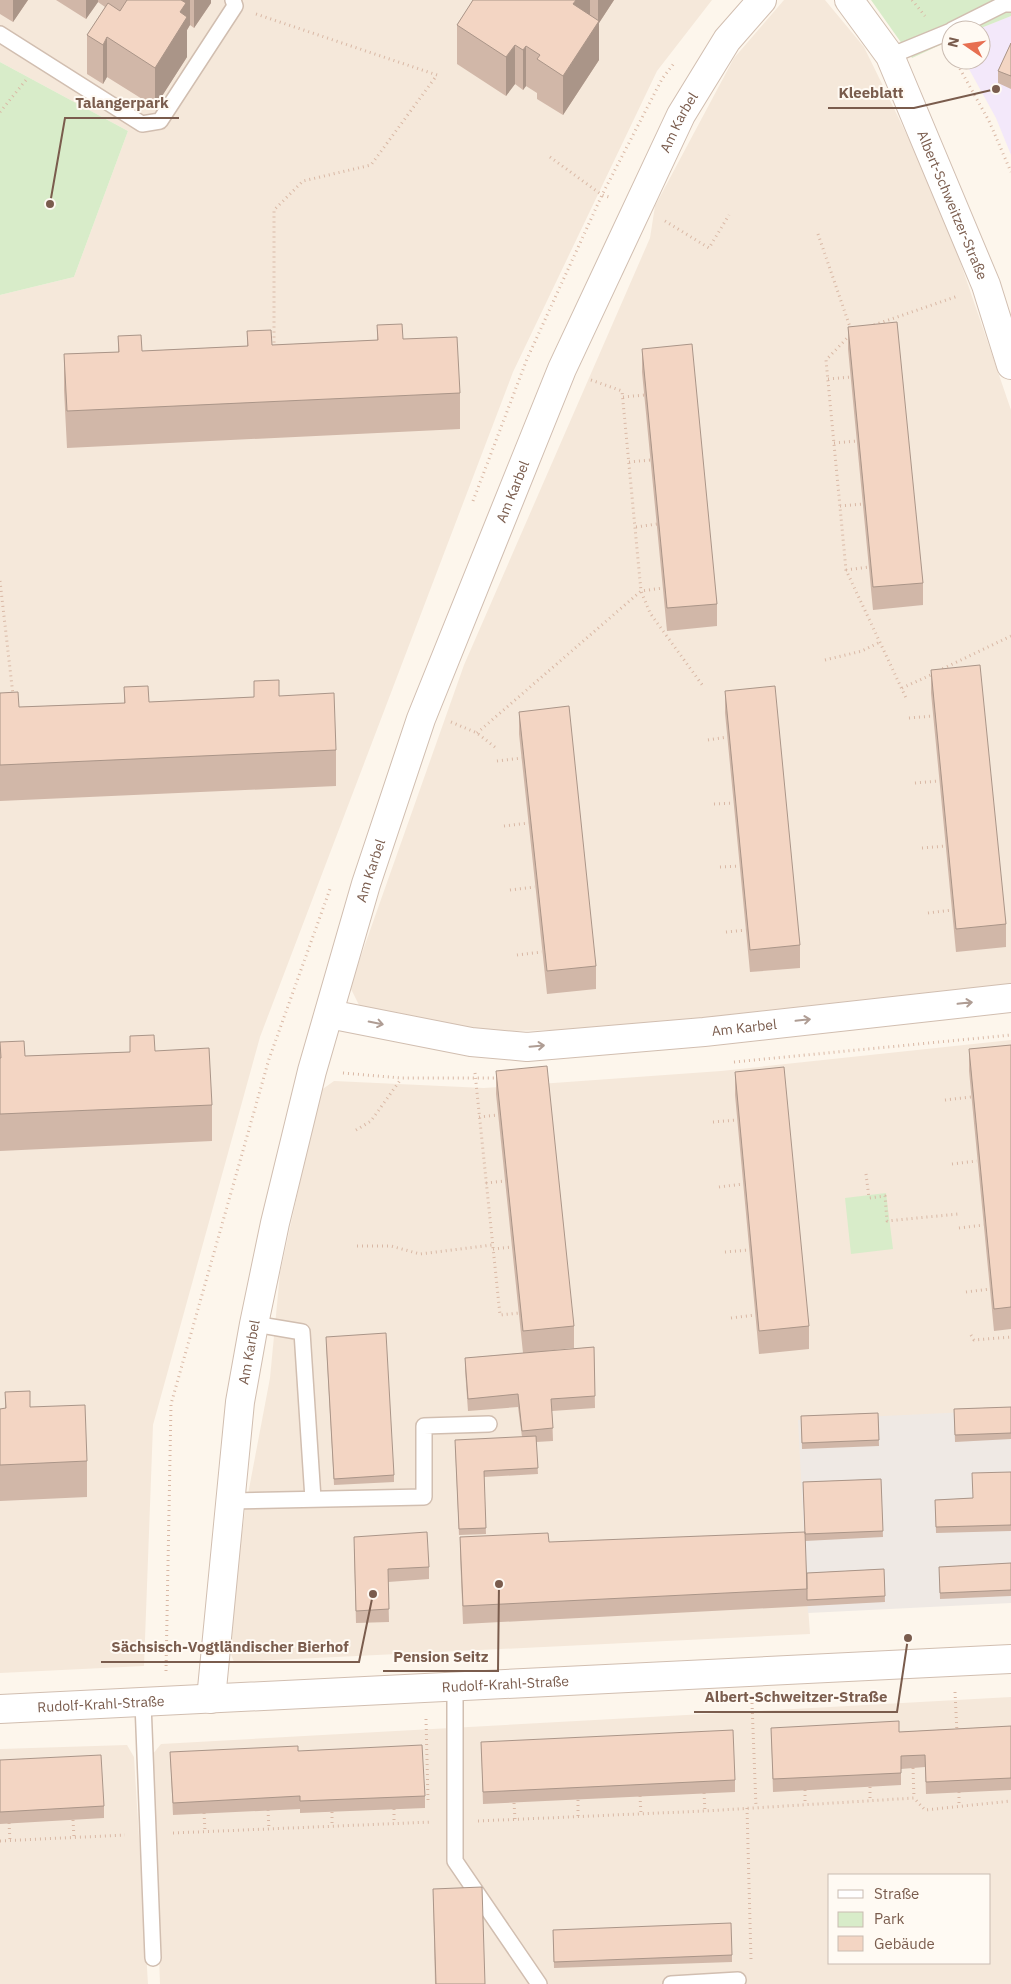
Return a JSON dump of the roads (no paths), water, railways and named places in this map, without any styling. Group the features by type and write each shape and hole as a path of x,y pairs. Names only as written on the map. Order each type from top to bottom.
{"street":[{"name":"Am Karbel","path":"210,1699 240,1402 254,1324 312,1071 366,884 420,719 562,369 686,107 727,40 762,0"},
{"name":"Albert-Schweitzer-Straße","path":"849,0 890,56 986,285 1011,365"},
{"name":"Am Karbel","path":"328,1014 471,1042 536,1046 704,1032 1011,998"},
{"name":"Rudolf-Krahl-Straße","path":"0,1709 1011,1659"}],"lane":[{"path":"0,34 142,124 160,122 234,3"},
{"path":"972,20 1004,4 1011,4"},
{"path":"890,56 941,35"},
{"path":"254,1324 302,1332 313,1500"},
{"path":"230,1501 424,1497 424,1426 489,1424"},
{"path":"455,1687 456,1861 539,1984"},
{"path":"153,1958 148,1834 155,1702"},
{"path":"671,1984 738,1980"}],"place":[{"name":"Kleeblatt","path":"996,89"},
{"name":"Talangerpark","path":"50,204"},
{"name":"Pension Seitz","path":"499,1584"},
{"name":"Sächsisch-Vogtländischer Bierhof","path":"373,1594"},
{"name":"Albert-Schweitzer-Straße","path":"908,1638"}]}
